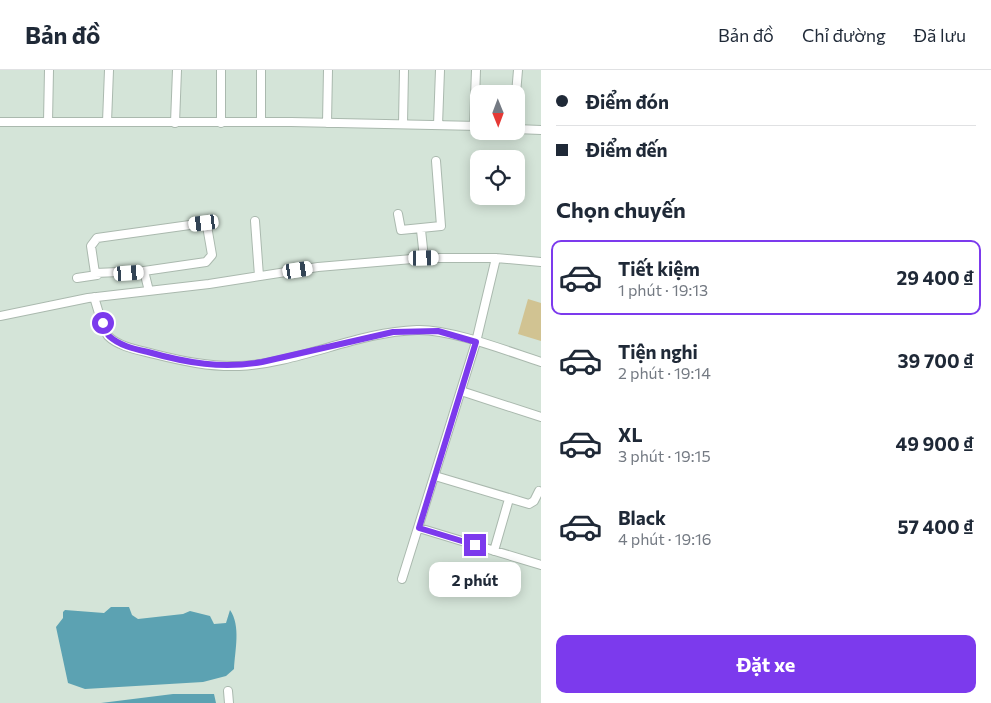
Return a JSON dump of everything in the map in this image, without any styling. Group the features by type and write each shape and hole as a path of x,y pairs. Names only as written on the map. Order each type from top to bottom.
{"street":[{"path":"48,122 49,70"},
{"path":"107,122 109,70"},
{"path":"175,123 178,70"},
{"path":"221,123 222,70"},
{"path":"261,122 262,70"},
{"path":"327,123 328,70"},
{"path":"403,124 404,70"},
{"path":"438,125 440,70"},
{"path":"476,70 476,85"},
{"path":"517,85 518,70"},
{"path":"0,122 261,122 470,126"},
{"path":"525,129 541,130"},
{"path":"398,214 400,230 421,230 438,227 442,222 436,161"},
{"path":"255,221 259,276"},
{"path":"77,278 144,272 209,260 212,255 207,226 204,223 100,237 94,240 91,246 96,275"},
{"path":"421,230 424,258"},
{"path":"0,316 94,297 318,267 424,258 496,258 541,262"},
{"path":"402,579 476,342 496,258"},
{"path":"144,272 149,291"},
{"path":"94,297 108,335 123,345 182,361 218,366 241,366 393,332 438,331 541,362"},
{"path":"461,391 541,418"},
{"path":"434,476 529,504 534,501 540,489"},
{"path":"494,551 509,498"},
{"path":"419,528 541,565"},
{"path":"228,691 229,703"}],"shaded area":[{"path":"528,299 541,303 541,341 518,334"}],"water":[{"path":"111,607 129,607 132,615 138,619 183,614 190,611 210,616 214,624 226,623 230,610 236,631 234,669 226,676 203,682 85,689 68,683 56,627 63,618 63,612 65,610 104,613"},
{"path":"173,694 214,694 216,703 101,703"}],"route":[{"path":"103,323 108,335 123,345 182,361 218,366 241,366 290,357 393,332 438,331 476,342 419,528 475,545"}]}
